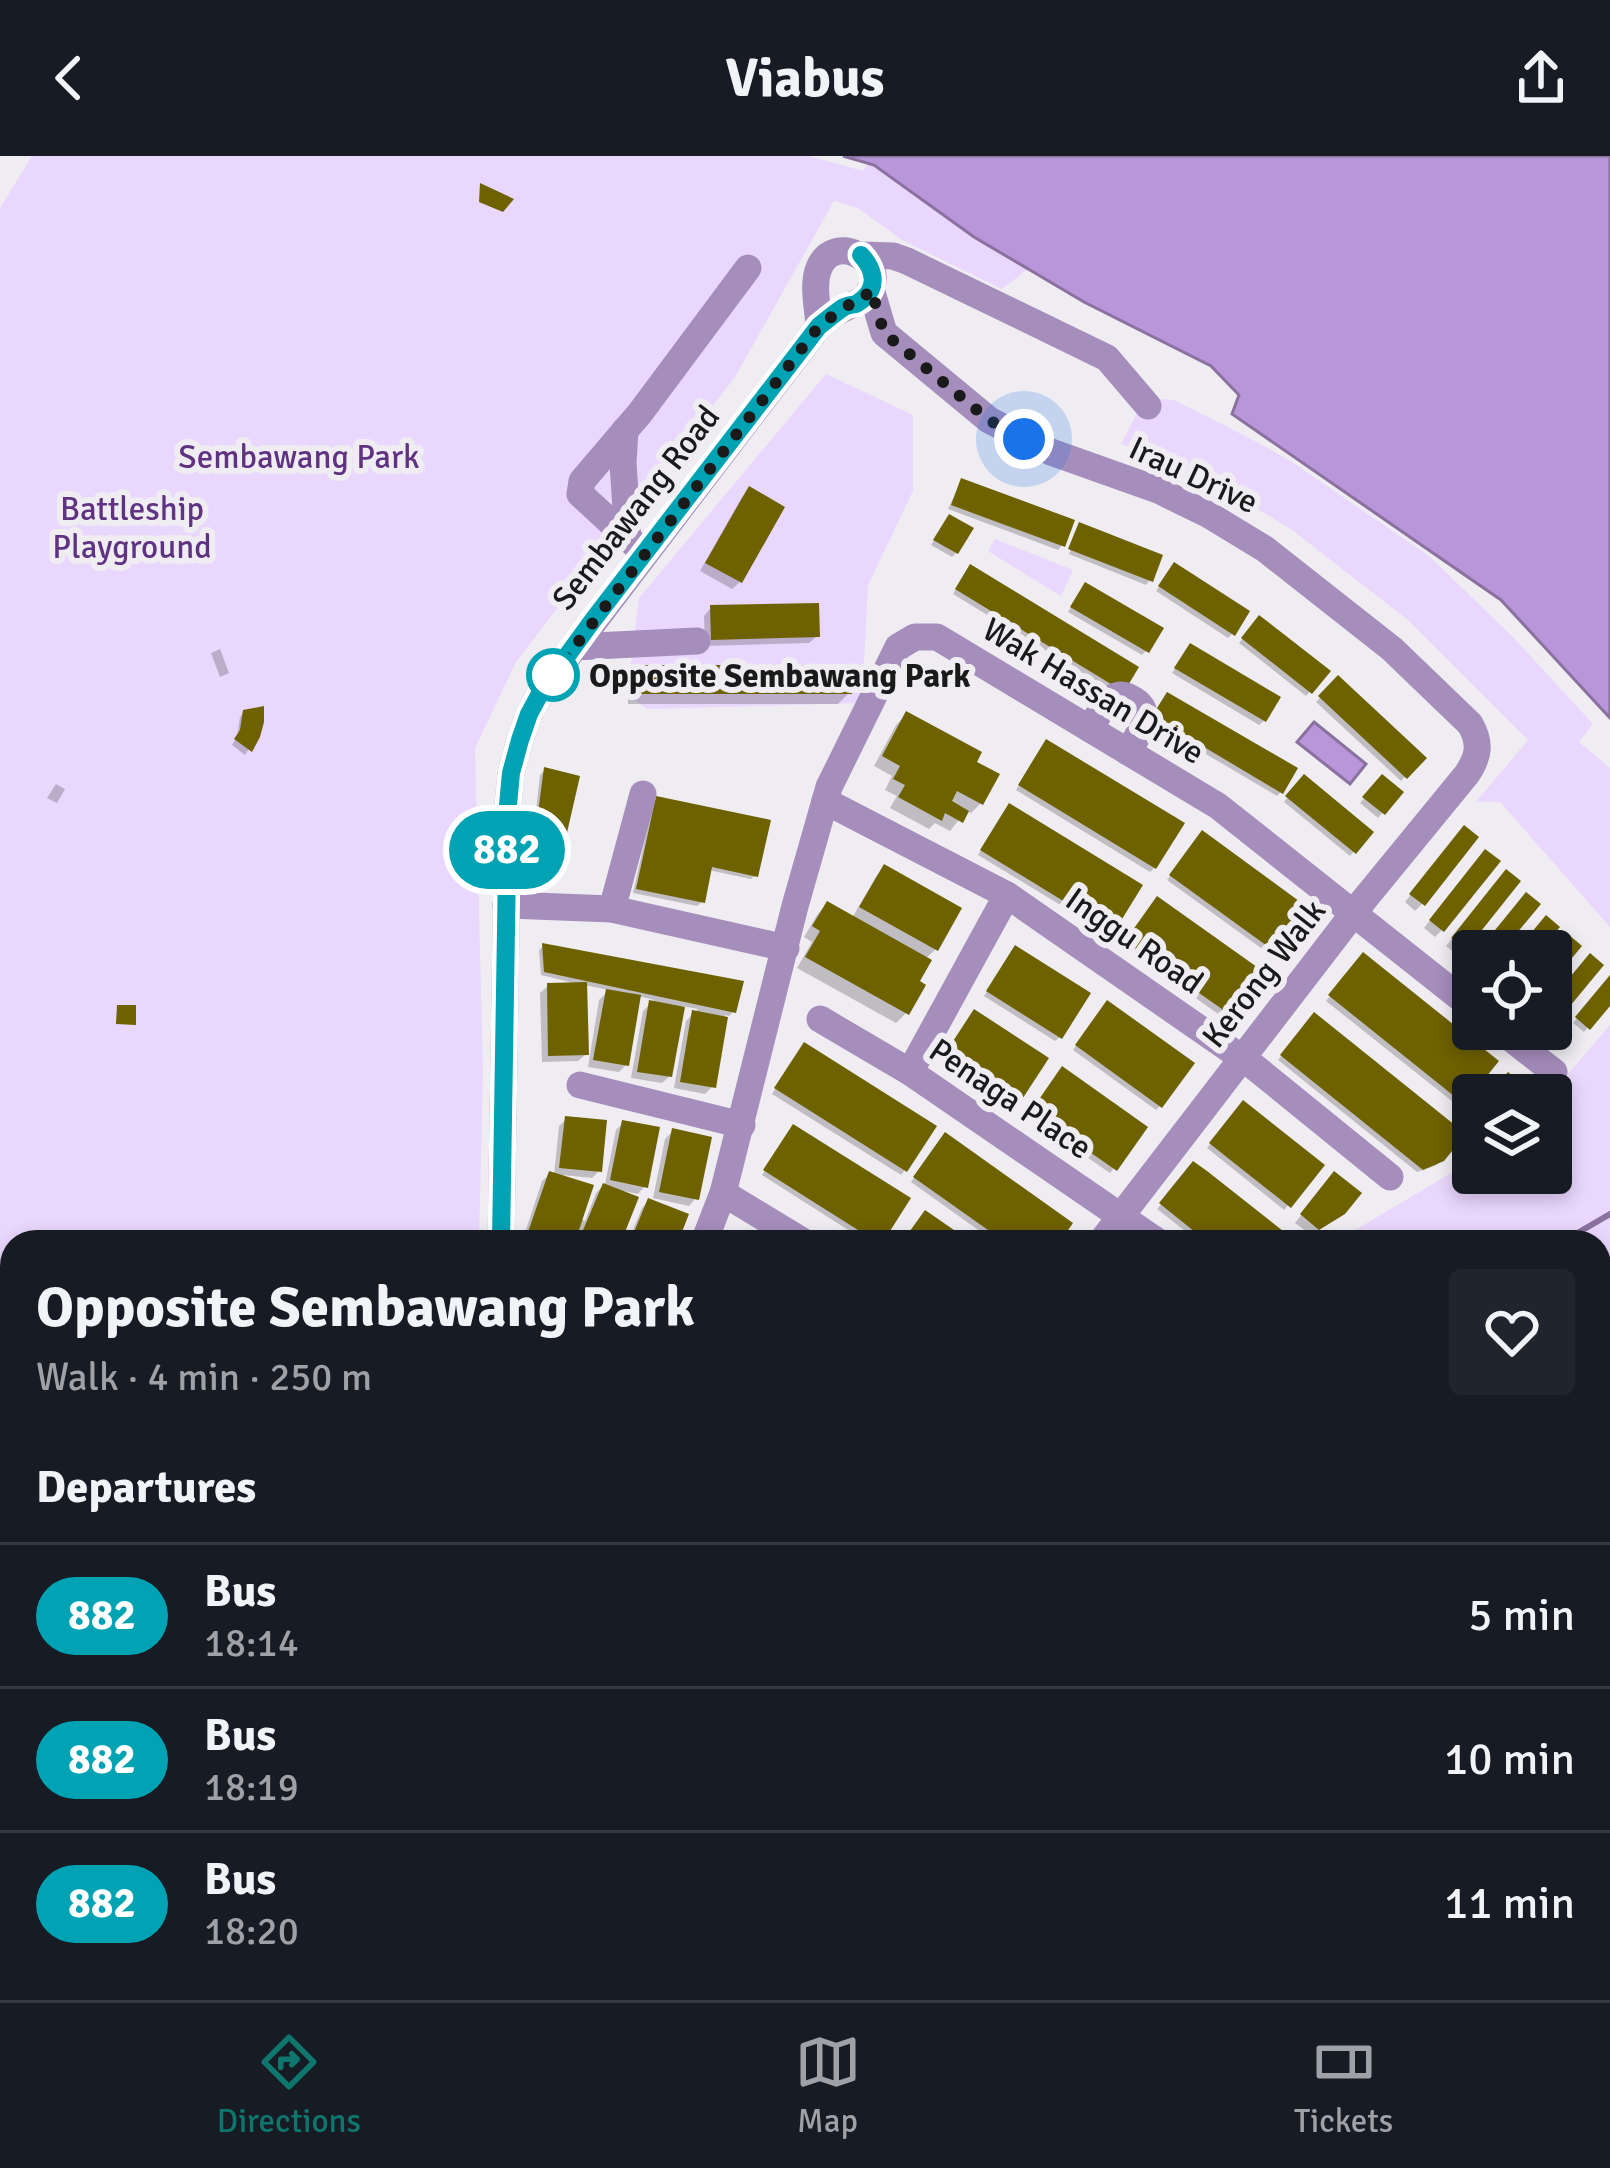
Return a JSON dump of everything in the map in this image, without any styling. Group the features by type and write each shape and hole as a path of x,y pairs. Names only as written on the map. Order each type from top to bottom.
{"street":[{"path":"819,326 817,278 822,262 843,250 893,256 1107,358 1148,406"},
{"path":"861,255 872,270 871,289"},
{"path":"636,546 579,489 748,268"},
{"path":"817,278 822,295 846,306"},
{"name":"Sembawang Road","path":"501,1230 508,805 511,773 529,714 636,546 819,326 861,301 871,289"},
{"name":"Irau Drive","path":"871,289 884,333 989,420 1051,452 1158,490 1265,549 1392,649 1470,724 1479,747"},
{"path":"625,430 623,464 636,546"},
{"name":"Wak Hassan Drive","path":"709,1230 742,1125 758,1047 829,788 898,647 915,637 937,637 1234,818 1452,991"},
{"path":"574,646 697,641"},
{"path":"1090,729 1108,700 1123,695 1135,700 1144,709 1145,719 1128,752"},
{"name":"Kerong Walk","path":"1111,1230 1467,774 1479,747"},
{"path":"612,909 643,794"},
{"name":"Inggu Road","path":"825,801 1007,895 1242,1059 1390,1178"},
{"path":"910,1072 1007,895"},
{"path":"506,905 612,909 786,948"},
{"name":"Penaga Place","path":"820,1019 910,1072 1141,1230"},
{"path":"1526,1050 1554,1072"},
{"path":"580,1085 742,1125"},
{"path":"723,1193 784,1230"}],"green space":[{"name":"Sembawang Park","path":"32,156 809,156 863,171 874,156 908,156 1056,248 1002,289 902,240 858,208 834,201 735,377 516,662 475,748 483,1072 479,1230 0,1230 0,208"},
{"path":"826,374 913,415 913,491 868,585 862,703 647,709 634,700 628,685 639,598"},
{"path":"1145,398 1174,400 1257,442 1429,556 1593,724 1579,742 1610,768 1610,927 1500,802 1476,802 1528,740 1408,620 1292,530 1216,483 1121,444"},
{"path":"995,539 1073,570 1061,596 988,551"},
{"path":"1610,1025 1610,1230 1355,1230 1452,1172 1452,1194 1572,1194 1572,1074 1568,1074"}],"shaded area":[{"path":"843,156 1610,156 1610,718 1501,600 1232,414 1239,395 1211,366 1084,302 974,237 874,165"},
{"path":"1314,722 1366,764 1350,784 1297,742"}],"building":[{"path":"480,183 514,199 503,212 479,202"},
{"path":"961,478 1075,520 1065,547 951,505"},
{"path":"749,486 785,507 742,583 705,563"},
{"path":"949,514 974,528 958,554 933,540"},
{"path":"1079,522 1163,555 1153,582 1068,549"},
{"path":"1174,562 1250,611 1235,636 1158,586"},
{"path":"970,564 1139,667 1124,692 955,589"},
{"path":"1085,582 1164,628 1149,653 1070,607"},
{"path":"819,603 820,637 711,640 710,605"},
{"path":"1259,615 1331,671 1312,694 1241,638"},
{"path":"1190,643 1281,697 1266,722 1174,668"},
{"path":"637,665 852,665 852,694 637,694"},
{"path":"1338,675 1427,758 1407,779 1318,696"},
{"path":"1167,692 1298,768 1283,794 1152,716"},
{"path":"264,706 264,722 252,752 234,739 243,710"},
{"path":"906,711 982,752 977,762 1000,774 983,805 957,791 952,801 969,811 963,823 945,813 942,821 898,797 905,785 893,779 900,766 882,756"},
{"path":"1046,739 1185,823 1156,869 1018,785"},
{"path":"544,767 580,776 558,872 542,869 538,813"},
{"path":"1304,774 1374,832 1356,854 1285,796"},
{"path":"1382,774 1404,792 1385,815 1362,797"},
{"path":"656,796 771,820 758,877 712,867 705,903 636,889"},
{"path":"1009,803 1143,885 1114,932 980,850"},
{"path":"1464,825 1479,837 1425,906 1409,894"},
{"path":"1202,830 1318,915 1285,959 1169,875"},
{"path":"1485,849 1501,861 1444,932 1429,920"},
{"path":"884,864 962,908 938,951 859,907"},
{"path":"1506,869 1521,881 1482,930 1457,930"},
{"path":"1526,892 1541,904 1519,930 1495,930"},
{"path":"1157,896 1271,977 1239,1021 1125,941"},
{"path":"827,901 932,960 920,981 926,985 909,1015 805,957 820,931 812,926"},
{"path":"1546,915 1560,927 1558,930 1534,930"},
{"path":"1572,937 1582,946 1572,958"},
{"path":"542,943 744,981 736,1013 544,972"},
{"path":"1015,945 1091,993 1062,1039 986,991"},
{"path":"1363,952 1452,1023 1452,1050 1485,1050 1499,1061 1488,1074 1452,1074 1452,1094 1328,995"},
{"path":"1590,953 1604,965 1572,1004 1572,975"},
{"path":"1610,975 1610,1006 1590,1030 1575,1017"},
{"path":"587,982 589,1055 548,1056 547,983"},
{"path":"606,989 641,995 629,1066 593,1060"},
{"path":"649,1000 685,1007 672,1077 637,1072"},
{"path":"1107,1000 1195,1063 1162,1108 1075,1045"},
{"path":"117,1005 136,1005 136,1025 116,1024"},
{"path":"974,1009 1049,1058 1019,1104 944,1055"},
{"path":"692,1010 728,1017 716,1088 680,1082"},
{"path":"1314,1012 1452,1123 1452,1151 1444,1161 1423,1170 1280,1055"},
{"path":"804,1042 937,1126 907,1172 774,1088"},
{"path":"1062,1066 1148,1127 1117,1171 1031,1111"},
{"path":"1243,1100 1325,1165 1291,1208 1209,1143"},
{"path":"565,1116 607,1120 602,1172 559,1168"},
{"path":"622,1120 660,1127 648,1188 610,1180"},
{"path":"793,1124 911,1198 891,1230 858,1230 763,1170"},
{"path":"672,1128 712,1137 699,1200 659,1192"},
{"path":"945,1132 1073,1223 1068,1230 988,1230 913,1177"},
{"path":"1193,1161 1282,1230 1193,1230 1159,1203"},
{"path":"549,1171 594,1185 579,1230 529,1230"},
{"path":"1334,1171 1362,1193 1345,1214 1319,1230 1300,1214"},
{"path":"603,1183 639,1197 626,1230 583,1230"},
{"path":"648,1198 689,1214 683,1230 635,1230"},
{"path":"925,1210 954,1230 911,1230"}],"waterway":[{"path":"1583,1230 1610,1214"}],"bus line":[{"name":"882","path":"501,1230 508,805 511,773 529,714 593,620 819,326 867,296 873,277 861,255"}],"place":[{"name":"Opposite Sembawang Park","path":"553,675"}],"route":[{"path":"553,675 819,326 861,301 871,289 884,333 989,420 1024,439"}],"park label":[{"name":"Battleship Playground","path":"132,527"}]}
